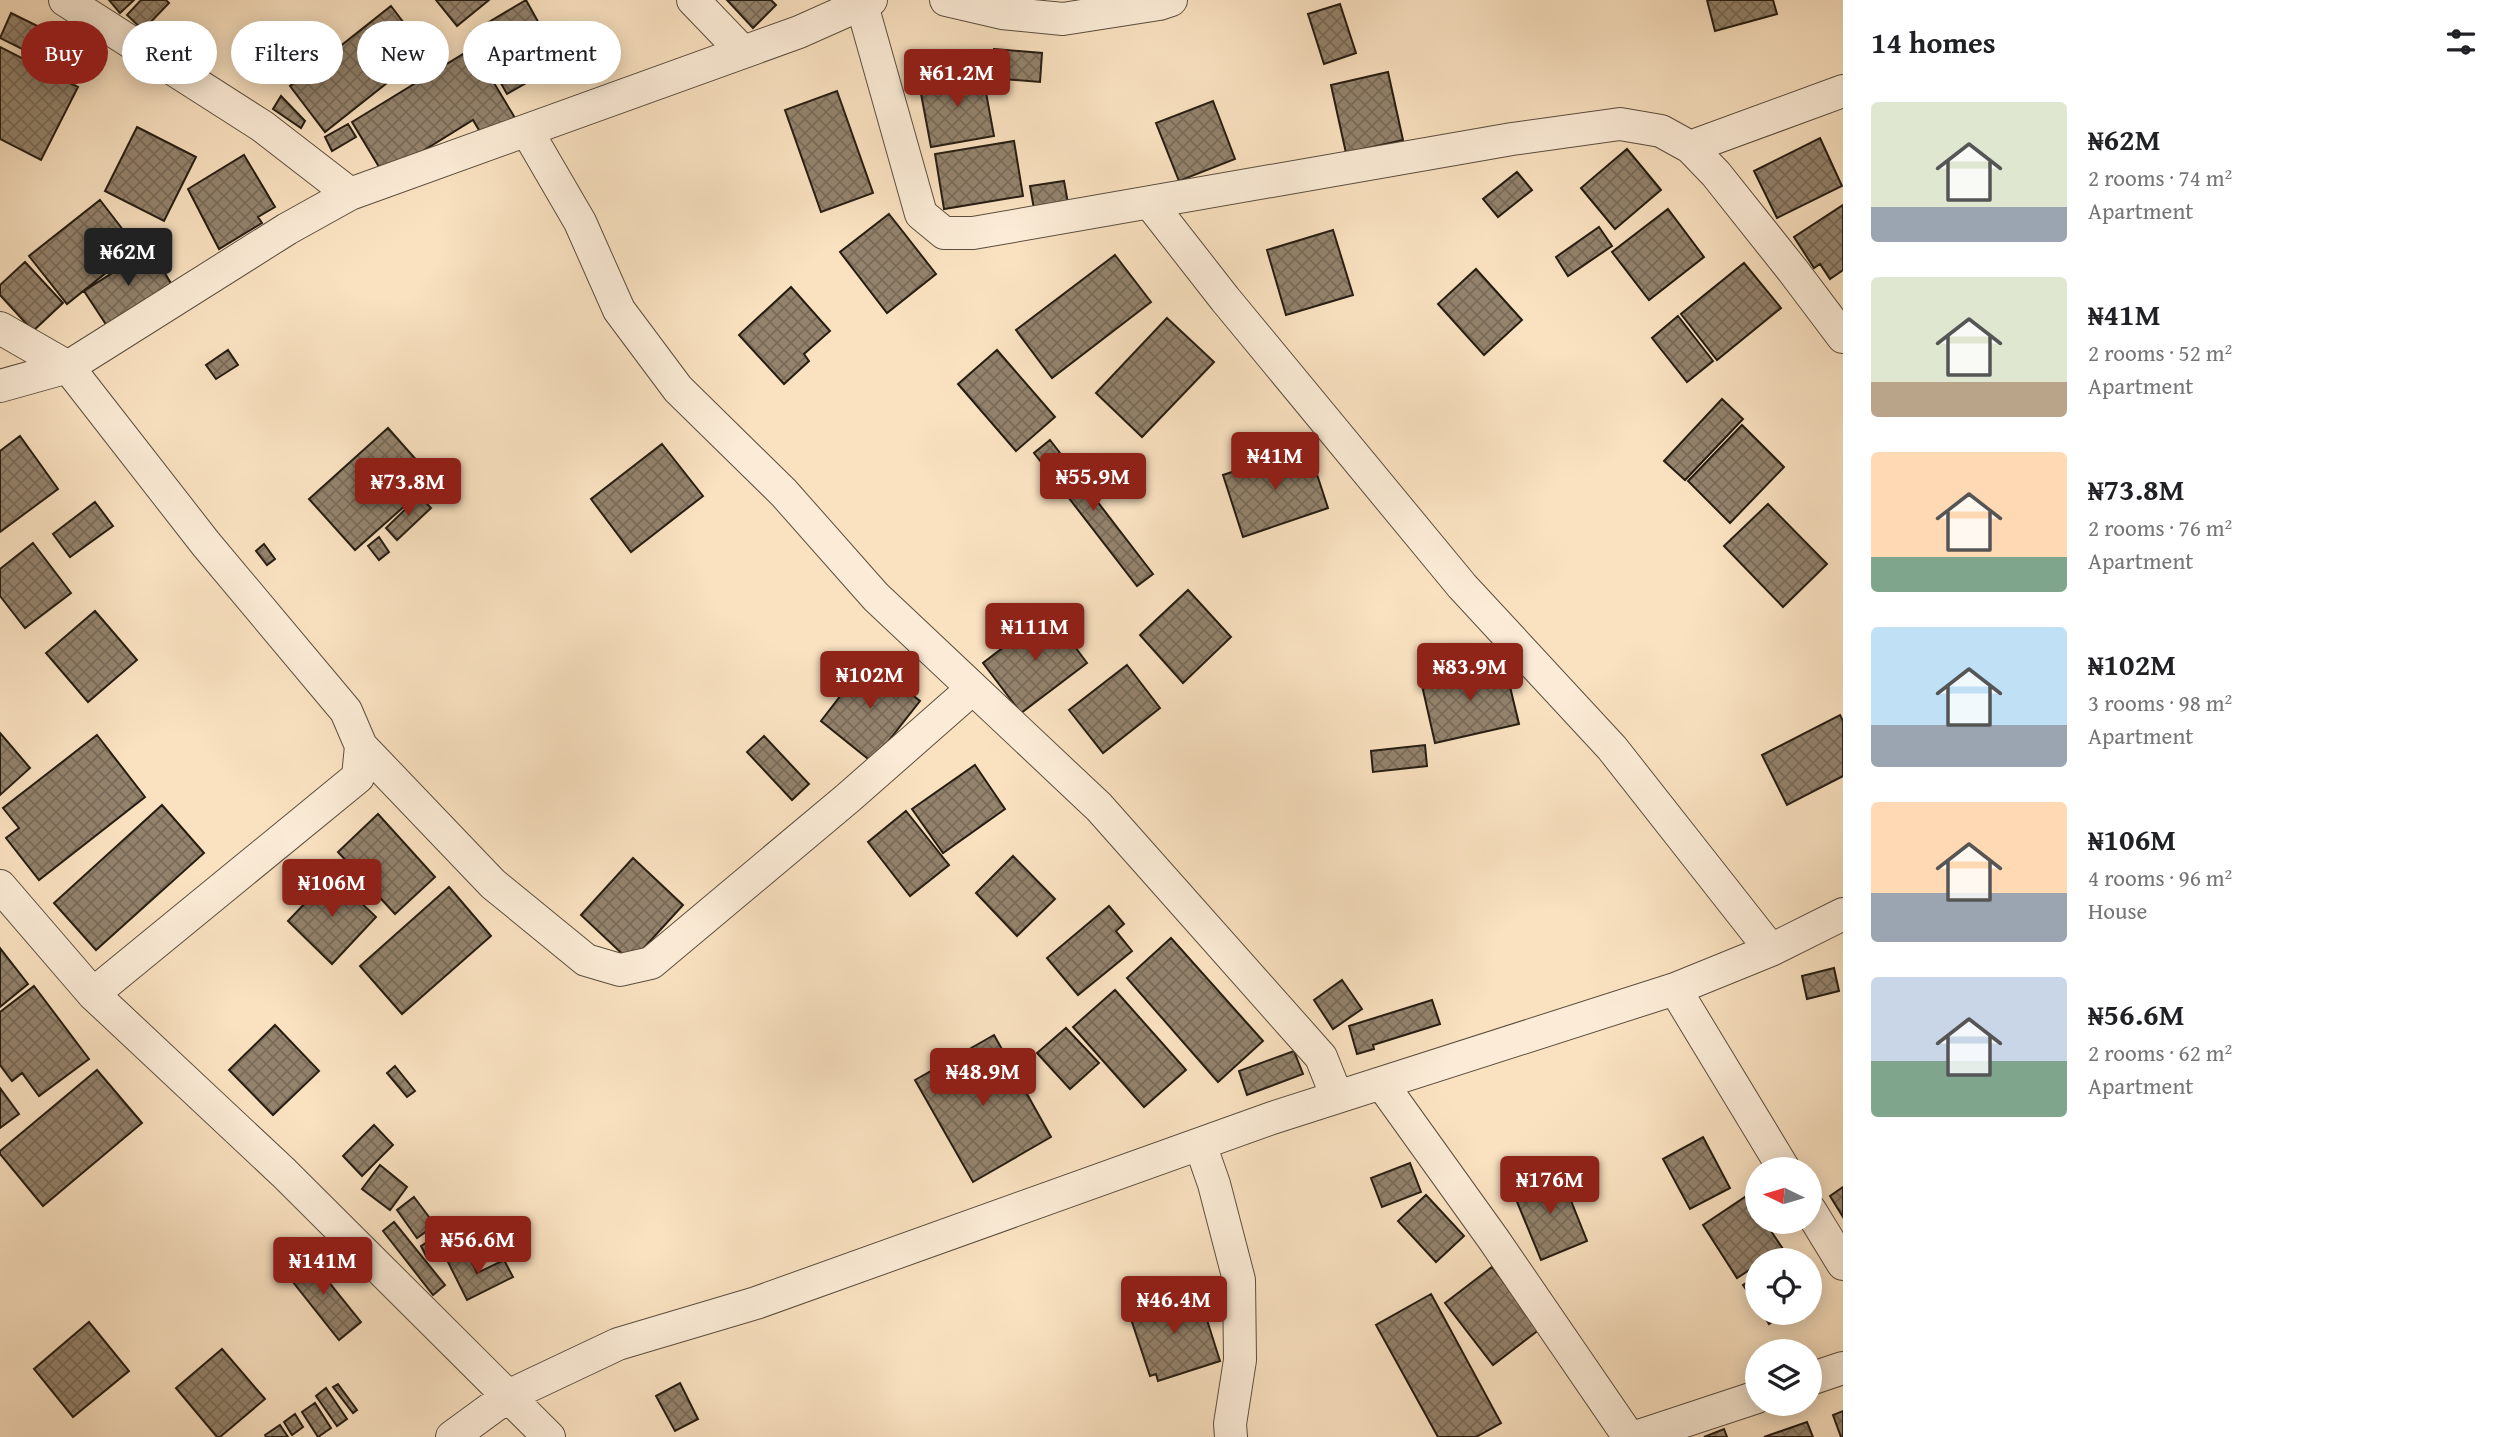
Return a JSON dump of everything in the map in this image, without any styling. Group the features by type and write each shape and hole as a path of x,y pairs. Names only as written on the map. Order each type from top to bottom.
{"street":[{"path":"65,0 262,125 350,194"},
{"path":"693,0 743,52"},
{"path":"946,0 1002,13 1063,19 1171,0"},
{"path":"0,386 68,367 287,229 350,194 799,32 867,3 921,214 943,233 973,233 1512,139 1620,124 1661,131 1690,147 1716,174 1843,337"},
{"path":"1690,147 1843,91"},
{"path":"527,131 580,222 619,310 678,388 784,493 876,597 1099,807 1321,1057 1337,1097"},
{"path":"1150,203 1225,299 1462,586 1612,748 1771,950"},
{"path":"0,328 68,367 206,544 346,711 361,746 493,884 586,960 620,970 651,963 972,689"},
{"path":"93,994 358,777 361,746"},
{"path":"0,886 93,994 284,1173 549,1437"},
{"path":"452,1437 508,1395 618,1344 756,1303 1337,1097 1675,989 1771,950 1843,915"},
{"path":"1675,989 1777,1157"},
{"path":"1381,1084 1494,1240 1629,1437"},
{"path":"1200,1144 1214,1184 1239,1280 1240,1360 1230,1424 1231,1437"},
{"path":"1822,1230 1843,1264"},
{"path":"1822,1375 1843,1368"},
{"path":"1636,1437 1745,1401"}],"building":[{"path":"109,0 134,0 120,13"},
{"path":"141,0 166,0 169,3 152,21 133,21 127,15"},
{"path":"436,0 489,0 463,21 457,26"},
{"path":"526,0 538,21 491,21"},
{"path":"727,0 771,0 776,5 753,28"},
{"path":"1707,0 1773,0 1777,14 1715,31"},
{"path":"1340,4 1356,53 1324,64 1308,14"},
{"path":"391,6 402,21 372,21"},
{"path":"11,13 27,21 21,21 21,48 0,38"},
{"path":"357,33 357,84 386,84 325,132 290,86 343,84 343,44"},
{"path":"0,47 21,58 21,84 72,84 78,87 41,160 0,139"},
{"path":"994,49 1042,53 1040,82 992,78"},
{"path":"463,54 463,84 495,84 515,118 483,137 473,120 384,175 352,122 414,84 449,84 449,63"},
{"path":"982,71 994,136 931,147 919,83"},
{"path":"1388,72 1403,140 1346,153 1331,85"},
{"path":"501,84 524,84 507,94"},
{"path":"837,91 873,193 821,212 785,110"},
{"path":"281,96 305,121 301,128 273,109"},
{"path":"1213,101 1235,159 1179,181 1156,123"},
{"path":"348,124 356,137 332,151 325,137"},
{"path":"137,127 196,157 164,221 105,191"},
{"path":"1820,138 1842,186 1777,218 1754,171"},
{"path":"1014,141 1023,196 944,209 935,154"},
{"path":"1627,149 1661,190 1615,229 1581,188"},
{"path":"244,155 275,207 258,217 262,223 219,249 188,189"},
{"path":"1517,172 1532,190 1498,217 1483,199"},
{"path":"1064,181 1069,209 1035,215 1030,186"},
{"path":"100,200 137,248 67,304 29,256"},
{"path":"1843,205 1843,270 1830,279 1820,264 1814,268 1794,237"},
{"path":"1668,209 1704,257 1649,300 1612,252"},
{"path":"889,214 936,274 887,313 840,252"},
{"path":"1599,227 1612,246 1568,276 1556,257"},
{"path":"1333,230 1353,295 1286,315 1267,250"},
{"path":"150,249 172,285 107,326 84,291"},
{"path":"1115,255 1151,302 1052,378 1016,330"},
{"path":"25,262 63,303 33,331 0,295 0,285"},
{"path":"1744,263 1781,308 1717,360 1681,314"},
{"path":"1476,269 1522,320 1484,355 1438,304"},
{"path":"791,287 830,331 804,354 809,361 784,384 739,335"},
{"path":"1678,316 1713,361 1687,382 1652,338"},
{"path":"1167,318 1214,362 1142,437 1096,393"},
{"path":"228,350 238,365 216,379 206,365"},
{"path":"997,350 1055,417 1016,451 958,384"},
{"path":"1722,399 1743,419 1685,480 1664,461"},
{"path":"1742,425 1784,467 1730,523 1688,481"},
{"path":"388,428 434,480 355,550 309,499"},
{"path":"20,436 58,489 0,532 0,451"},
{"path":"1050,440 1153,574 1137,586 1034,453"},
{"path":"662,444 703,496 631,552 591,499"},
{"path":"1308,447 1328,508 1243,537 1223,475"},
{"path":"419,496 431,508 397,540 386,528"},
{"path":"95,502 113,526 70,557 53,534"},
{"path":"1768,504 1827,564 1783,607 1724,546"},
{"path":"379,537 389,552 379,560 368,546"},
{"path":"33,543 71,593 25,628 0,596 0,569"},
{"path":"264,544 275,559 267,565 256,551"},
{"path":"1188,590 1231,637 1183,683 1140,635"},
{"path":"95,611 137,660 88,702 46,653"},
{"path":"1049,612 1087,663 1021,713 983,663"},
{"path":"868,660 920,701 872,762 821,721"},
{"path":"1504,662 1519,724 1435,743 1421,681"},
{"path":"1127,665 1160,708 1103,753 1069,710"},
{"path":"1840,715 1843,721 1843,776 1787,805 1762,755"},
{"path":"0,733 30,768 0,795"},
{"path":"97,735 145,797 39,880 6,838 19,828 3,808"},
{"path":"764,736 809,784 792,800 747,752"},
{"path":"1425,745 1427,766 1373,772 1371,751"},
{"path":"975,765 1005,809 943,853 912,809"},
{"path":"162,805 204,853 96,950 54,903"},
{"path":"906,811 949,865 910,896 868,842"},
{"path":"378,814 435,877 395,914 338,852"},
{"path":"1013,856 1055,899 1017,936 976,893"},
{"path":"633,858 683,905 631,962 581,915"},
{"path":"332,875 376,917 332,964 288,921"},
{"path":"449,887 491,936 402,1014 360,966"},
{"path":"1109,906 1124,924 1116,931 1132,951 1078,995 1047,958"},
{"path":"1171,938 1263,1041 1218,1082 1127,978"},
{"path":"0,948 28,984 0,1007"},
{"path":"1834,968 1839,991 1807,999 1802,976"},
{"path":"1342,980 1362,1009 1333,1029 1314,1000"},
{"path":"34,986 89,1059 39,1096 22,1073 12,1081 0,1065 0,1012"},
{"path":"1115,990 1186,1070 1144,1107 1073,1027"},
{"path":"1432,1000 1440,1024 1373,1045 1374,1049 1357,1054 1349,1026"},
{"path":"275,1025 319,1071 273,1115 229,1070"},
{"path":"1066,1028 1099,1063 1070,1089 1037,1053"},
{"path":"994,1035 1051,1137 973,1182 915,1080"},
{"path":"1294,1051 1303,1074 1247,1095 1239,1071"},
{"path":"395,1066 415,1091 407,1097 387,1073"},
{"path":"97,1070 142,1123 43,1206 0,1151"},
{"path":"0,1088 19,1114 0,1128"},
{"path":"374,1125 393,1145 362,1176 343,1156"},
{"path":"1703,1137 1730,1188 1690,1209 1663,1159"},
{"path":"1410,1163 1421,1192 1382,1207 1371,1178"},
{"path":"380,1165 407,1187 390,1210 362,1189"},
{"path":"1560,1173 1587,1241 1541,1260 1513,1192"},
{"path":"1843,1187 1843,1217 1830,1196"},
{"path":"1426,1195 1464,1236 1436,1262 1398,1221"},
{"path":"414,1197 435,1225 417,1238 397,1210"},
{"path":"1745,1197 1745,1234 1773,1234 1782,1248 1745,1248 1745,1273 1737,1278 1703,1225"},
{"path":"394,1222 445,1285 433,1295 383,1231"},
{"path":"435,1237 441,1246 426,1256 421,1246"},
{"path":"467,1252 477,1273 504,1260 513,1277 467,1300 448,1262"},
{"path":"307,1255 361,1322 339,1340 285,1272"},
{"path":"1492,1267 1540,1329 1493,1365 1445,1303"},
{"path":"1176,1293 1180,1304 1200,1298 1220,1361 1158,1381 1156,1374 1150,1376 1128,1310"},
{"path":"1431,1294 1501,1423 1476,1437 1438,1437 1376,1325"},
{"path":"89,1322 129,1371 73,1417 34,1369"},
{"path":"222,1349 265,1399 217,1437 176,1388"},
{"path":"680,1383 698,1419 675,1431 656,1396"},
{"path":"338,1384 357,1410 353,1413 333,1387"},
{"path":"326,1388 347,1419 337,1426 316,1396"},
{"path":"315,1403 331,1428 318,1437 302,1412"},
{"path":"1843,1411 1843,1437 1841,1437 1833,1415"},
{"path":"295,1414 303,1427 292,1435 284,1422"},
{"path":"1807,1422 1813,1437 1764,1437"},
{"path":"280,1425 288,1437 266,1437 265,1435"},
{"path":"1724,1429 1727,1437 1704,1437"}]}
